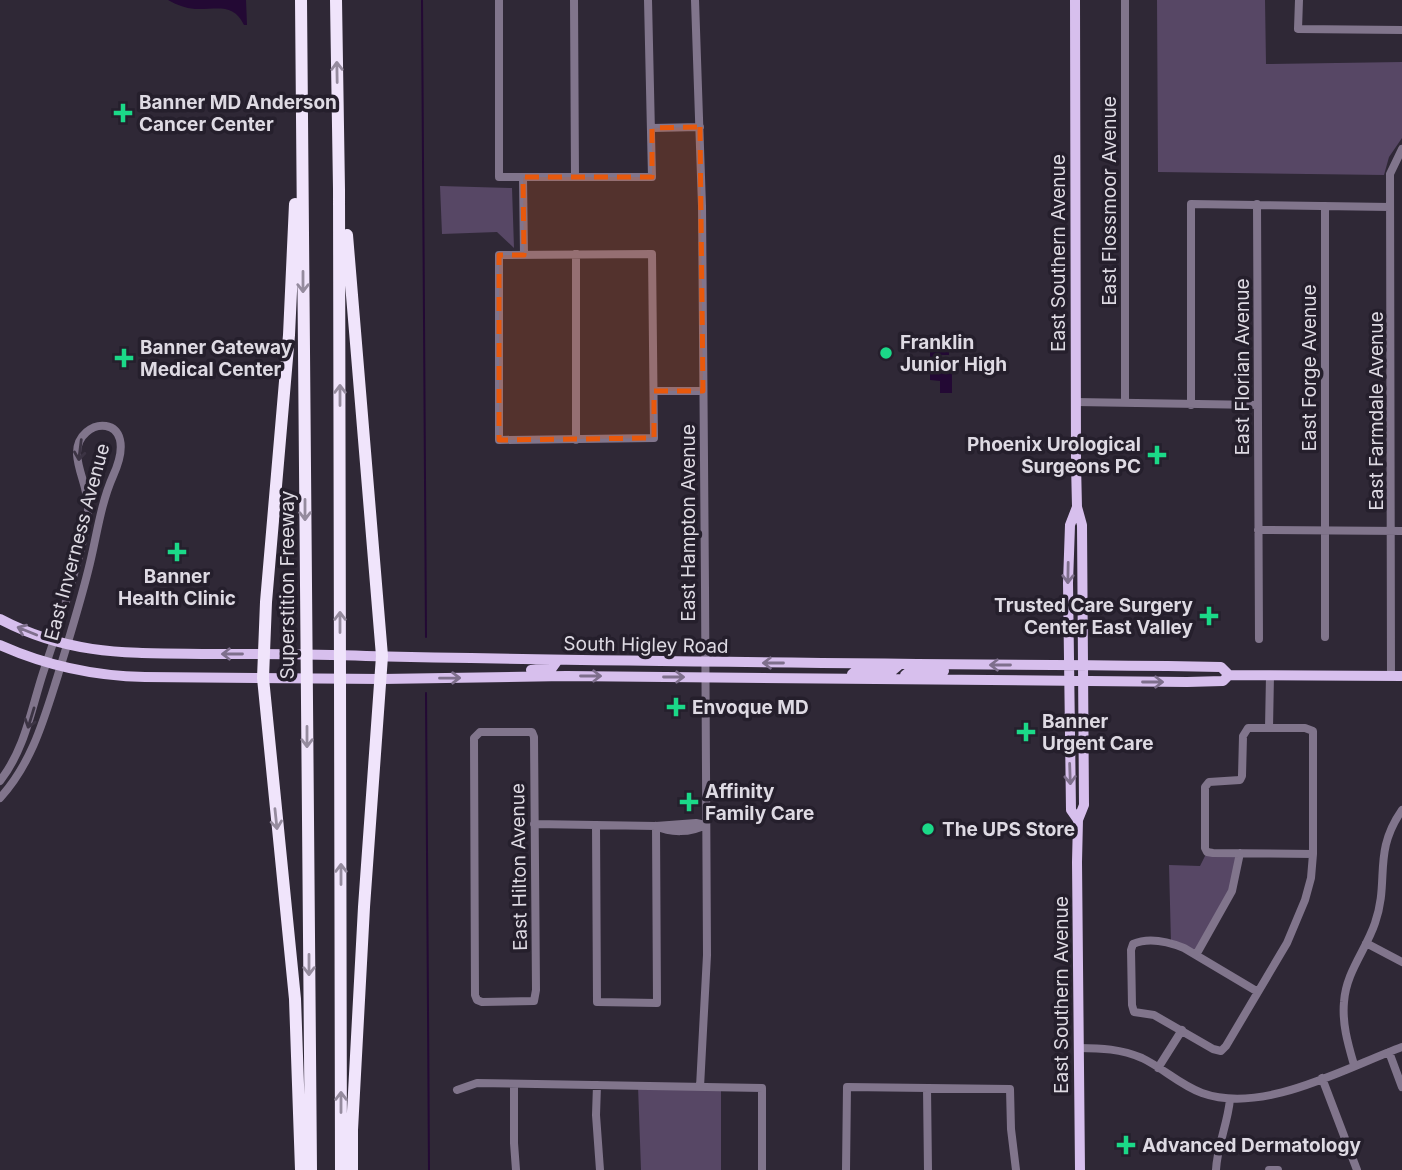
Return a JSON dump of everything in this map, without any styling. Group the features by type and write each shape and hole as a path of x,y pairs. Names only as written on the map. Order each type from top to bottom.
{"highway":[{"name":"Superstition Freeway","path":"301,0 311,1170"},
{"path":"336,0 340,189 341,1170"},
{"path":"301,1170 295,999 263,678 266,601 289,335 302,67"},
{"path":"340,189 344,203 382,656 364,907 352,1170"}],"main road":[{"name":"East Southern Avenue","path":"1075,0 1077,507 1082,525 1084,665 1084,805 1078,820 1080,1170"},
{"name":"East Southern Avenue","path":"1077,507 1070,524 1069,681 1071,810 1078,820"},
{"name":"South Higley Road","path":"0,619 61,643 120,653 705,663 1221,667 1229,675 1397,676"},
{"name":"South Higley Road","path":"0,645 60,667 96,674 134,677 1223,681 1229,675"},
{"path":"476,678 493,671 547,670 555,667 557,661"},
{"path":"845,678 856,671 892,671 899,664"},
{"path":"905,678 909,672 949,671 965,665"}],"street":[{"path":"499,0 499,177 652,177 648,0"},
{"path":"574,0 575,177"},
{"name":"East Hampton Avenue","path":"695,0 701,127 705,663 706,955 700,1087"},
{"name":"East Flossmoor Avenue","path":"1125,0 1125,403"},
{"path":"1299,0 1298,29 1402,30"},
{"path":"652,128 701,127"},
{"name":"East Farmdale Avenue","path":"1397,676 1397,397 1390,174 1402,149"},
{"path":"523,177 524,255"},
{"path":"1191,405 1191,204 1390,207"},
{"name":"East Florian Avenue","path":"1257,204 1259,639"},
{"name":"East Forge Avenue","path":"1325,206 1325,637"},
{"path":"576,254 576,440"},
{"path":"576,254 652,254 654,438 499,440 499,255 576,254"},
{"path":"654,391 703,391"},
{"path":"1076,402 1258,405"},
{"name":"East Inverness Avenue","path":"0,781 21,746 47,663 61,643 90,564 103,503 120,456 120,435 116,429 110,427 92,427 78,445 78,464 88,496 88,515 61,643 60,667 32,750 14,781 0,798"},
{"path":"1258,530 1397,531"},
{"path":"1269,728 1270,675"},
{"path":"1258,992 1171,943 1140,941 1133,944 1132,1005 1135,1012 1154,1015 1221,1051 1258,992 1298,920 1311,878 1313,854 1313,731 1305,728 1252,728 1245,731 1242,736 1240,780 1209,782 1205,787 1207,852 1313,854"},
{"name":"East Hilton Avenue","path":"480,732 532,733 534,824 534,1001 482,1002 477,1000 475,982 476,735 480,732"},
{"path":"1354,1065 1343,1018 1344,1000 1348,981 1380,904 1385,840 1402,810"},
{"path":"534,824 656,826 664,830 705,825"},
{"path":"596,825 597,1002 657,1003 656,826"},
{"path":"1196,955 1232,891 1240,853"},
{"path":"1366,943 1402,962"},
{"path":"1158,1068 1182,1031"},
{"path":"1079,1048 1127,1053 1158,1068 1181,1084 1230,1099 1272,1096 1402,1047"},
{"path":"1389,1052 1402,1087"},
{"path":"1322,1078 1357,1170"},
{"path":"457,1090 477,1083 762,1088 762,1170"},
{"path":"514,1084 513,1143 516,1170"},
{"path":"597,1085 600,1170"},
{"path":"846,1170 847,1087 1010,1089 1016,1170"},
{"path":"927,1088 928,1170"},
{"path":"1216,1170 1230,1099"},
{"path":"1269,1170 1278,1170"}],"highlighted area":[{"path":"700,127 703,391 654,391 654,438 499,440 499,255 524,255 523,177 652,177 652,128"}],"shaded area":[{"path":"168,0 246,0 247,25 229,10 191,9"},
{"path":"1157,0 1265,0 1266,64 1402,62 1402,138 1389,157 1384,175 1158,172"},
{"path":"440,186 512,188 514,248 497,232 442,234"},
{"path":"930,335 942,337 949,345 949,355 934,355 934,361 952,362 952,393 940,393 940,381 930,380"},
{"path":"1207,852 1240,853 1238,872 1196,955 1171,943 1169,865 1200,866"},
{"path":"638,1086 721,1088 721,1170 641,1170"}],"waterway":[{"path":"422,0 426,637"},
{"path":"426,693 429,1170"}],"place":[{"name":"Banner MD Anderson Cancer Center","path":"123,113"},
{"name":"Franklin Junior High","path":"886,353"},
{"name":"Banner Gateway Medical Center","path":"124,358"},
{"name":"Phoenix Urological Surgeons PC","path":"1157,455"},
{"name":"Banner Health Clinic","path":"177,552"},
{"name":"Trusted Care Surgery Center East Valley","path":"1209,616"},
{"name":"Envoque MD","path":"676,707"},
{"name":"Banner Urgent Care","path":"1026,732"},
{"name":"Affinity Family Care","path":"689,802"},
{"name":"The UPS Store","path":"928,829"},
{"name":"Advanced Dermatology","path":"1126,1145"}]}
